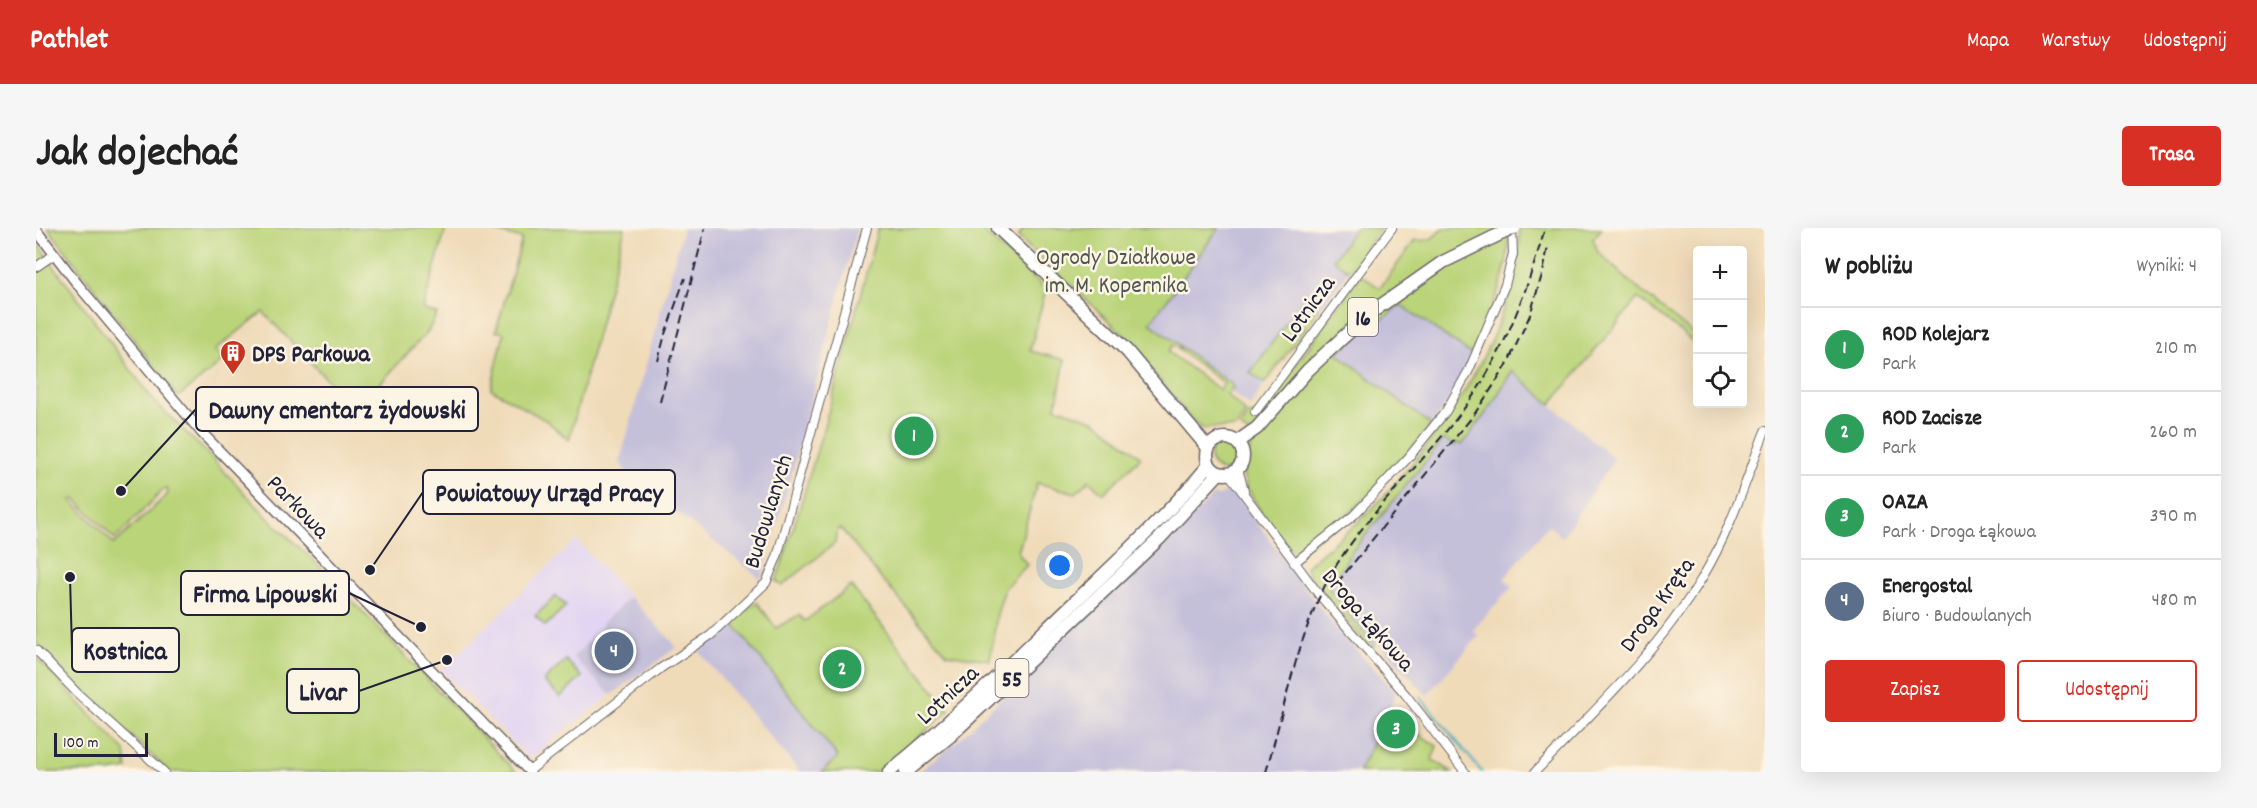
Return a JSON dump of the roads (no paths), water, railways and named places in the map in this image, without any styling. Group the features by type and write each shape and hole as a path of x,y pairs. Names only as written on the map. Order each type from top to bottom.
{"main road":[{"path":"998,228 1127,351 1192,428 1212,445"},
{"name":"16","path":"1240,446 1308,370 1366,315 1443,262 1513,228"},
{"path":"1224,438 1240,446 1243,460 1229,472 1209,465 1207,459 1212,445 1224,438"},
{"name":"Lotnicza","path":"889,772 953,718 1136,543 1178,501 1209,465"},
{"name":"Lotnicza","path":"906,772 950,736 1229,472"}],"street":[{"name":"Budowlanych","path":"529,771 661,669 711,635 766,583 777,557 867,228"},
{"name":"Lotnicza","path":"1256,412 1392,228"},
{"path":"1294,563 1354,515 1408,458 1446,411 1469,370 1505,285 1514,254 1513,228"},
{"name":"Parkowa","path":"36,230 202,433 529,771"},
{"path":"36,267 55,254"},
{"name":"Droga Kręta","path":"1535,772 1622,682 1678,615 1702,578 1727,530 1765,431"},
{"name":"Droga Łąkowa","path":"1229,472 1294,563 1406,695 1465,772"},
{"path":"36,650 77,693 164,772"}],"waterway":[{"path":"1420,697 1482,772"}],"railway":[{"path":"660,402 705,228"},
{"path":"1266,772 1302,642 1322,592 1350,545 1444,434 1479,387 1518,310 1545,228"},
{"path":"1337,583 1473,416 1506,367 1530,315 1548,246"},
{"path":"658,361 685,278"}],"place":[{"name":"DPS Parkowa","path":"233,376"},
{"name":"ROD Kolejarz","path":"914,436"},
{"name":"Dawny cmentarz żydowski","path":"121,491"},
{"name":"Powiatowy Urząd Pracy","path":"370,570"},
{"name":"Kostnica","path":"70,577"},
{"name":"Firma Lipowski","path":"421,627"},
{"name":"Energostal","path":"614,651"},
{"name":"Livar","path":"447,660"},
{"name":"ROD Zacisze","path":"842,669"},
{"name":"OAZA","path":"1396,729"}],"park label":[{"name":"Ogrody Działkowe im. M. Kopernika","path":"1116,270"}]}
